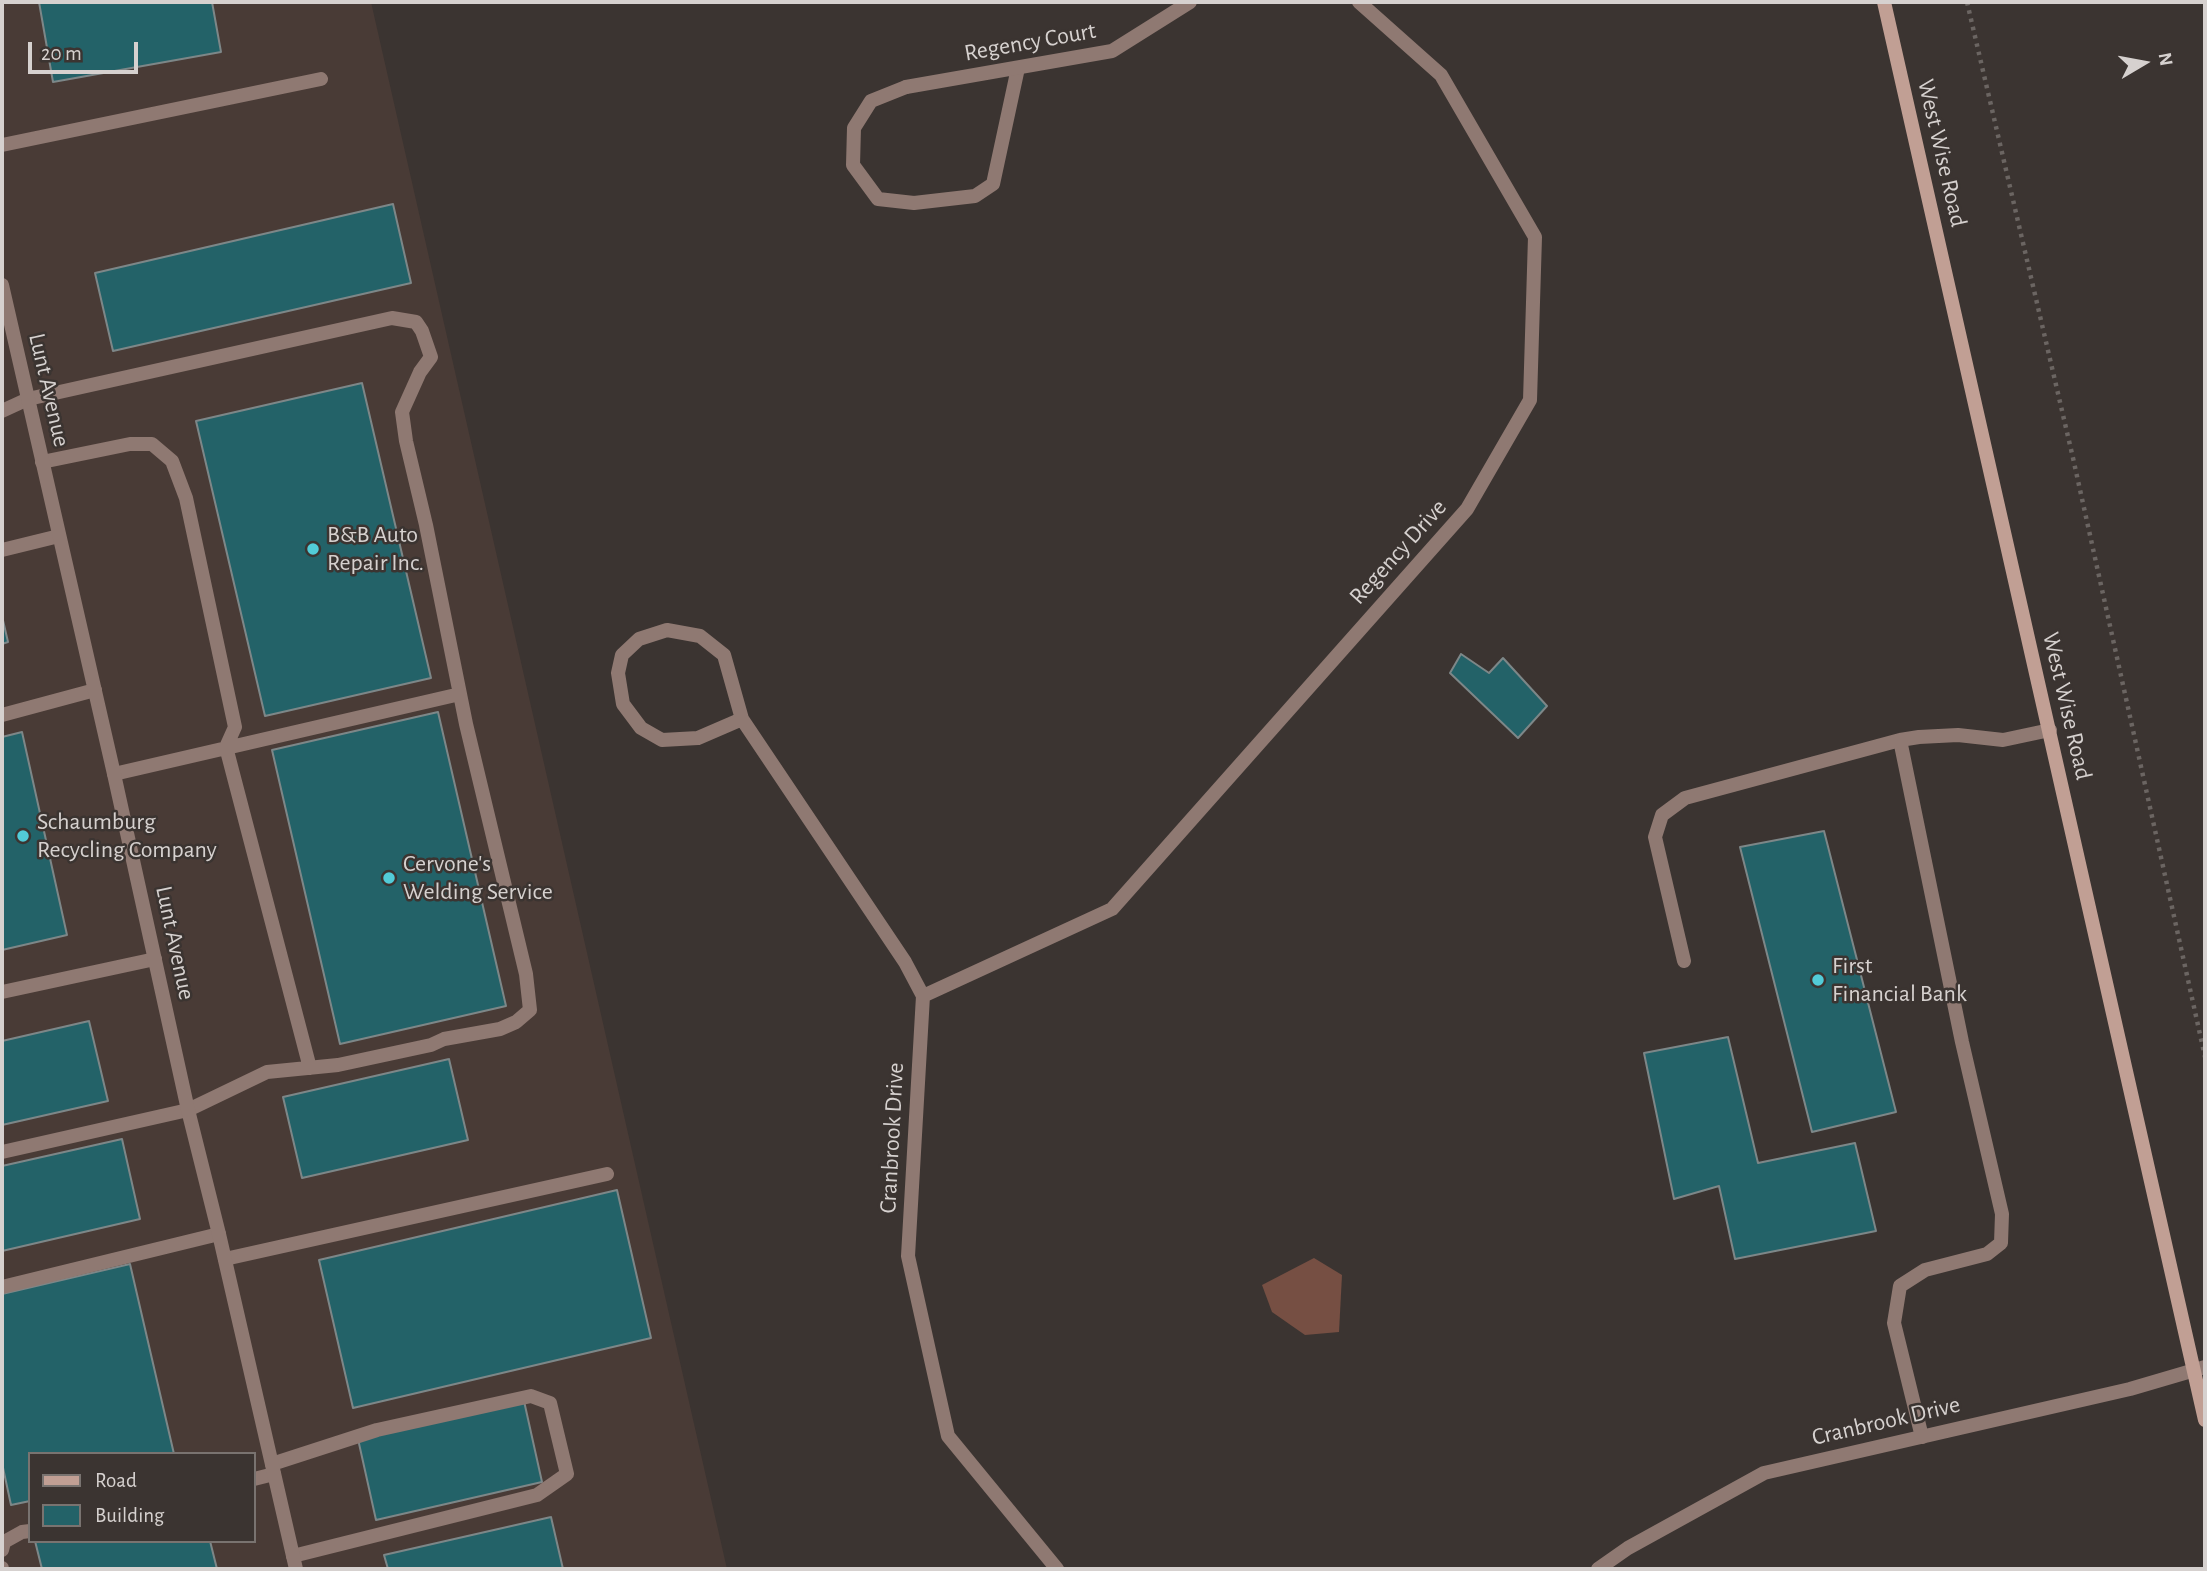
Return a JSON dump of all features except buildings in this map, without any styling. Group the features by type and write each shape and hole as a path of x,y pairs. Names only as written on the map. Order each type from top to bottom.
{"street":[{"name":"Regency Court","path":"1018,68 993,184 975,196 914,203 878,199 853,165 854,128 871,101 906,87 1112,51 1191,2"},
{"name":"Regency Drive","path":"923,996 1112,909 1467,509 1530,400 1535,237 1441,75 1359,2"},
{"name":"West Wise Road","path":"1884,2 2199,1369 2205,1420"},
{"path":"2,145 321,79"},
{"name":"Lunt Avenue","path":"2,285 188,1110 294,1563"},
{"path":"2,411 28,399 392,317 416,322 431,357 420,372 402,412 406,441 426,524 460,694 526,974 530,1010 516,1022 500,1029 444,1039 431,1045 338,1065 267,1072 188,1110 2,1152"},
{"path":"42,461 130,444 152,444 172,461 186,498 235,727 226,747 310,1068"},
{"path":"2,550 59,536"},
{"path":"742,719 698,738 662,740 641,729 623,704 618,673 622,655 639,639 667,630 700,636 724,655 742,719 905,961 923,996"},
{"path":"2,715 95,690"},
{"path":"114,774 460,694"},
{"path":"1684,961 1655,837 1662,816 1685,798 1900,740 1958,735 2003,740 2050,730"},
{"path":"1900,740 1962,1042 2002,1214 2001,1243 1987,1254 1926,1270 1900,1286 1894,1323 1922,1437"},
{"path":"2,992 155,959"},
{"name":"Cranbrook Drive","path":"923,996 908,1256 948,1436 1057,1569"},
{"path":"225,1259 607,1174"},
{"path":"2,1287 219,1234"},
{"name":"Cranbrook Drive","path":"1598,1569 1629,1548 1764,1473 2130,1389 2199,1369"},
{"path":"256,1478 377,1430 531,1396 550,1403 567,1474 537,1495 294,1563"},
{"path":"2,1550 4,1542 28,1531"}],"path":[{"path":"1967,2 2076,472 2205,1057"}],"shaded area":[{"path":"2,2 371,2 727,1569 2,1569"},
{"path":"1314,1258 1342,1275 1339,1332 1305,1335 1272,1312 1262,1285"}],"place":[{"name":"B&B Auto Repair Inc.","path":"313,549"},
{"name":"Schaumburg Recycling Company","path":"23,836"},
{"name":"Cervone's Welding Service","path":"389,878"},
{"name":"First Financial Bank","path":"1818,980"}]}
